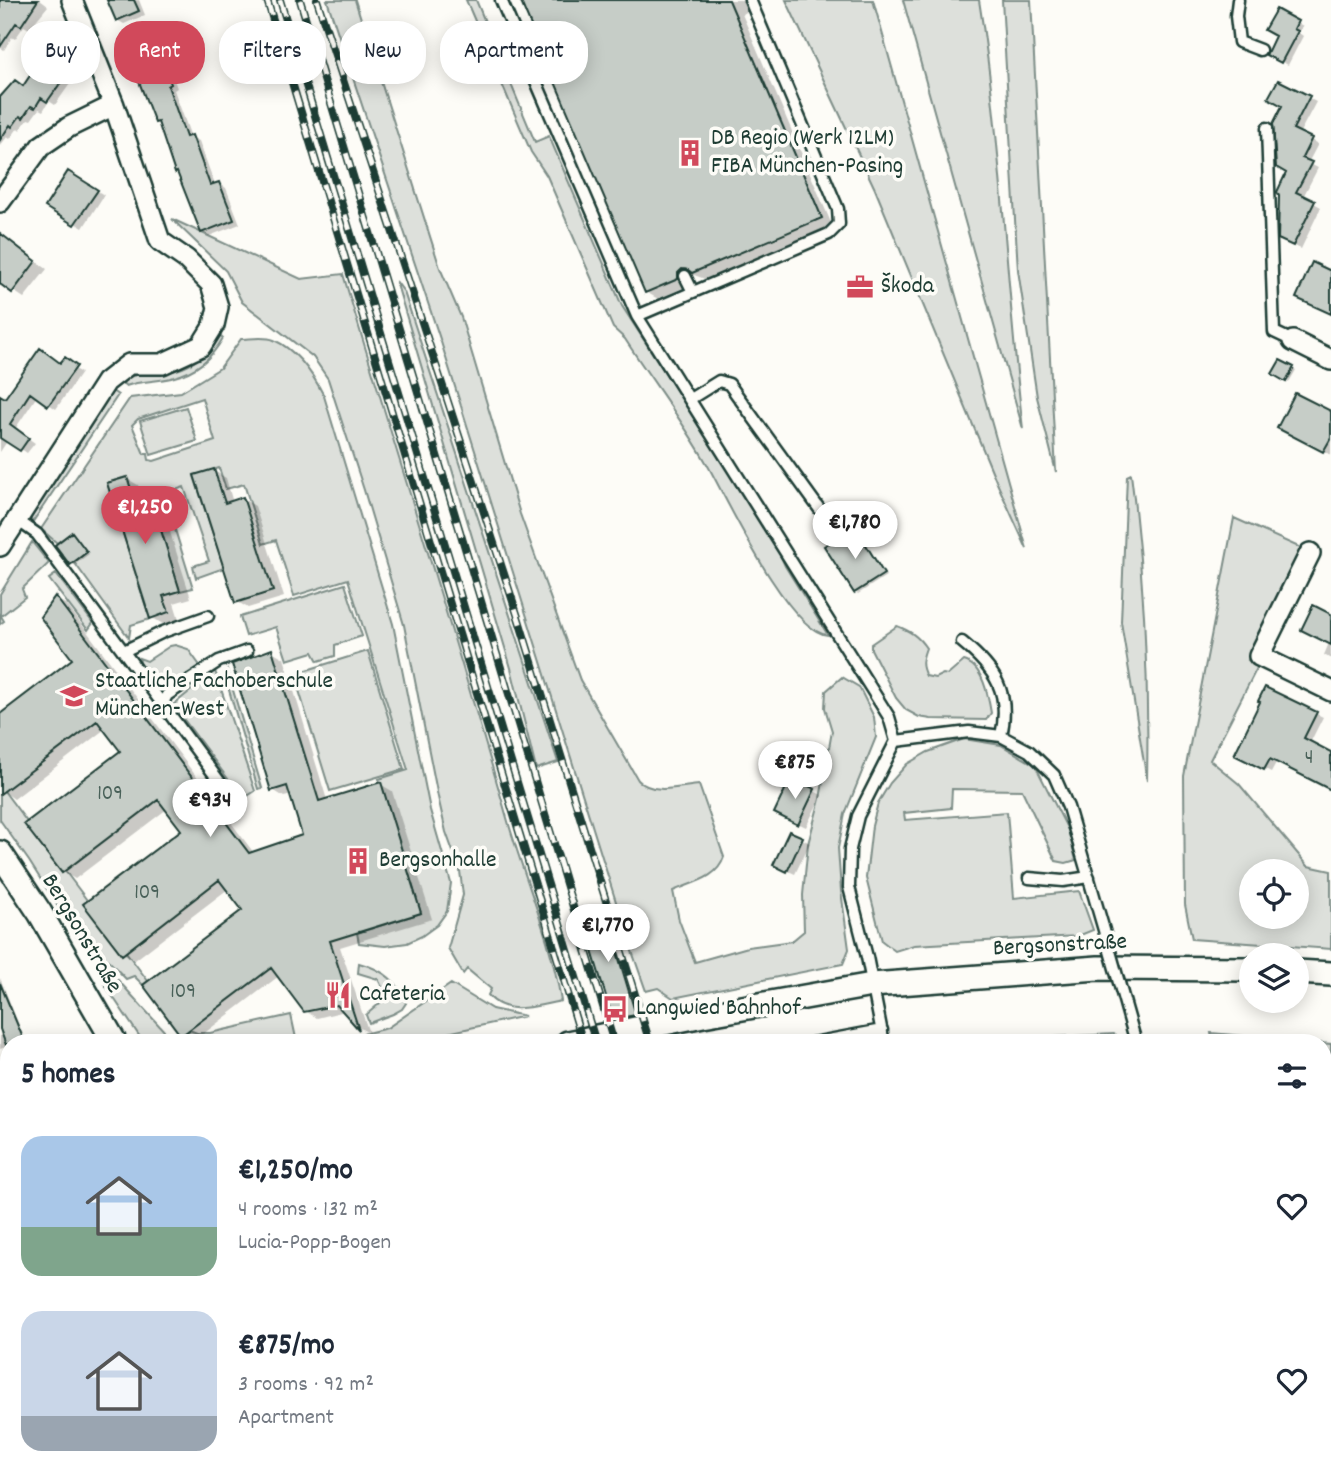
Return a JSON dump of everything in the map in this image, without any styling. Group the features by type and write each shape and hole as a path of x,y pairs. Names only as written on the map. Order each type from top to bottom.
{"street":[{"path":"0,546 106,382 130,364 162,364 201,346 214,325 218,307 211,284 186,259 160,241 114,105 72,0"},
{"path":"0,202 41,146 69,127 114,105"},
{"path":"1293,341 1331,360"},
{"path":"1310,553 1259,656 1331,691"},
{"name":"Bergsonstraße","path":"4,865 40,914 110,1034"},
{"name":"Bergsonstraße","path":"611,1034 872,985 1097,968 1239,969"},
{"path":"1309,973 1331,974"}],"lane":[{"path":"501,0 637,316 889,717 895,741 858,816 850,849 849,887 883,1034"},
{"path":"637,316 829,234 839,224 838,209 750,0"},
{"path":"1238,0 1236,16 1239,42 1260,50"},
{"path":"1267,128 1274,332 1293,341"},
{"path":"685,276 693,292"},
{"path":"690,399 719,382 729,384 839,536"},
{"path":"17,520 37,534 239,808"},
{"path":"124,651 163,632 208,617"},
{"path":"962,642 990,669 999,687 1005,704 1001,736"},
{"path":"163,703 167,695 219,661 247,651"},
{"path":"895,741 970,732 1001,736 1030,751 1054,775 1068,807 1134,1034"},
{"path":"1029,878 1063,881 1089,877"},
{"path":"860,1034 882,1030"}],"shaded area":[{"path":"327,0 355,0 362,21 340,21 340,39"},
{"path":"466,0 476,0 485,21 475,21"},
{"path":"786,0 873,0 1027,549 875,189"},
{"path":"903,0 979,0 999,160 1023,429"},
{"path":"1002,0 1031,0 1056,472 1037,397 1018,270"},
{"path":"355,84 382,84 440,268 461,317 520,514 580,680 638,780 658,789 699,785 724,857 710,875 673,891 679,920 695,962 748,947 792,941 804,931 803,895 808,844 820,799 832,731 825,708 826,691 842,677 859,687 874,717 876,737 845,814 838,848 849,949 843,964 673,998 658,988 646,991 441,342"},
{"path":"502,84 511,84 535,142 549,136 622,306 775,543 785,566 828,635 812,628 795,612 778,589 743,533 688,432 625,339 613,328 547,176 531,152"},
{"path":"172,219 301,279 343,274 514,841 544,931 561,1001 522,1008 503,1006 488,995 491,989 467,969 463,974 448,948 463,895 460,871 446,832 438,797 404,625 328,379 313,357 242,302 226,271"},
{"path":"396,281 404,292 558,762 536,769 511,668"},
{"path":"220,335 223,338 213,352 202,364 188,372 171,378 126,386 120,381 137,375 184,368 204,354"},
{"path":"241,339 270,339 283,345 297,357 310,372 324,396 393,624 430,810 451,883 447,911 437,925 407,943 385,946 359,943 357,933 421,913 379,779 408,770 348,579 294,596 276,540 263,544 244,484 226,489 219,468 194,476 224,568 196,578 193,566 209,561 184,487 164,494 193,588 180,591 150,496 141,498 138,490 132,492 126,477 107,483 150,619 131,625 129,638 74,562 87,552 72,532 57,543 41,529 130,398 181,392 220,368","holes":["202,398 215,441 154,461 149,460 148,454 144,454 132,425 138,419"]},
{"path":"112,391 118,395 32,523 30,515"},
{"path":"186,407 197,441 151,455 140,421"},
{"path":"1131,474 1145,628 1147,781 1121,622 1127,476"},
{"path":"1234,518 1301,548 1248,660 1258,666 1210,760 1239,784 1302,859 1239,859 1239,929 1309,929 1309,866 1331,871 1331,949 1309,947 1309,943 1192,939 1185,905 1184,776"},
{"path":"32,542 49,563 22,589 25,597 1,616 4,621 0,624 0,594"},
{"path":"56,574 93,623 88,630 49,579"},
{"path":"345,584 362,636 335,645 335,656 318,661 313,652 287,660 276,627 246,636 240,617"},
{"path":"897,626 913,634 926,648 922,662 926,676 935,678 948,675 964,661 976,669 984,682 990,706 991,713 986,720 931,719 919,717 906,710 896,698 871,649 871,644"},
{"path":"175,645 188,649 201,667 170,688 150,677 139,658 147,661"},
{"path":"368,651 404,769 330,791 294,674"},
{"path":"227,670 262,788 258,789 224,673"},
{"path":"215,671 255,791 243,799 173,705"},
{"path":"964,739 1001,745 1035,765 1068,830 1076,860 1066,863 1056,861 1022,790 952,789 951,808 904,813 905,820 1007,812 1014,898 1079,891 1093,930 1078,936 914,945 895,951 882,941 866,878 872,826 878,803 890,783 907,764 928,752"},
{"path":"4,791 62,873 65,871 148,981 143,985 134,976 126,979 109,961 81,943 0,820 0,792"},
{"path":"359,963 382,972 394,982 406,1003 402,1009 369,1023 366,1015 387,997 378,979 358,973"},
{"path":"117,979 168,1034 138,1034 105,985"},
{"path":"451,984 492,1009 525,1016 443,1034 363,1034 387,1028"},
{"path":"291,1015 295,1034 184,1034 189,1030 210,1033"}],"building":[{"path":"0,0 38,0 24,21 21,21 21,26 16,23 0,47"},
{"path":"107,0 134,0 139,11 116,21"},
{"name":"DB Regio (Werk 12LM) FIBA München-Pasing","path":"520,0 729,0 822,218 692,273 682,269 678,273 678,279 645,293 556,84 588,84 588,21 529,21"},
{"path":"1276,9 1298,21 1294,29 1298,31 1281,63 1266,55 1275,36 1264,30"},
{"path":"15,80 23,86 60,84 47,102 41,98 35,108 31,106 23,118 20,116 12,127 10,125 0,140 0,97"},
{"path":"1278,80 1310,96 1293,129 1312,138 1302,158 1312,162 1296,192 1315,201 1293,246 1278,239 1277,192 1286,173 1276,167 1273,124 1282,106 1268,98"},
{"path":"140,84 171,84 168,86 186,137 192,135 210,185 219,182 234,220 201,233 177,172 175,173 158,122 155,123"},
{"path":"68,171 98,190 74,225 45,207"},
{"path":"0,233 36,261 12,293 0,284"},
{"path":"1312,262 1331,271 1331,314 1296,298"},
{"path":"40,348 60,363 65,357 77,366 48,406 30,393 10,424 29,438 20,451 0,438 0,395 5,398"},
{"path":"1280,360 1294,367 1286,382 1272,374"},
{"path":"1295,393 1331,411 1331,438 1323,452 1277,428"},
{"path":"214,469 225,503 243,497 273,591 235,603 194,475"},
{"path":"127,477 132,492 139,490 141,498 150,495 180,591 163,596 169,612 150,619 107,483"},
{"path":"855,527 884,574 854,593 824,546 833,540 837,543 843,542 845,533"},
{"path":"72,532 87,552 70,565 55,545"},
{"path":"55,596 249,853 302,835 287,786 271,791 232,664 272,649 319,801 381,782 421,913 330,941 359,1030 337,1005 304,1012 271,968 184,1034 180,1034 143,985 242,910 219,880 122,955 83,904 181,830 158,800 62,873 24,824 120,751 97,721 0,794 0,714 72,659 40,617"},
{"path":"1313,605 1331,614 1331,645 1301,630"},
{"path":"1265,687 1317,712 1304,738 1331,752 1331,790 1270,759 1264,770 1234,755"},
{"path":"791,777 815,789 798,825 774,813"},
{"path":"789,831 803,837 787,872 773,865"},
{"path":"604,909 636,1015 613,1019 581,915"},
{"path":"0,983 21,1034 2,1034"}],"railway":[{"path":"267,0 580,1034"},
{"path":"280,0 593,1034"},
{"path":"300,0 611,1034"},
{"path":"317,0 519,620 647,1034"}],"place":[{"name":"DB Regio (Werk 12LM) FIBA München-Pasing","path":"690,153"},
{"name":"Škoda","path":"860,287"},
{"name":"Staatliche Fachoberschule München-West","path":"74,696"},
{"name":"Bergsonhalle","path":"358,861"},
{"name":"Cafeteria","path":"338,995"},
{"name":"Langwied Bahnhof","path":"615,1009"}]}
